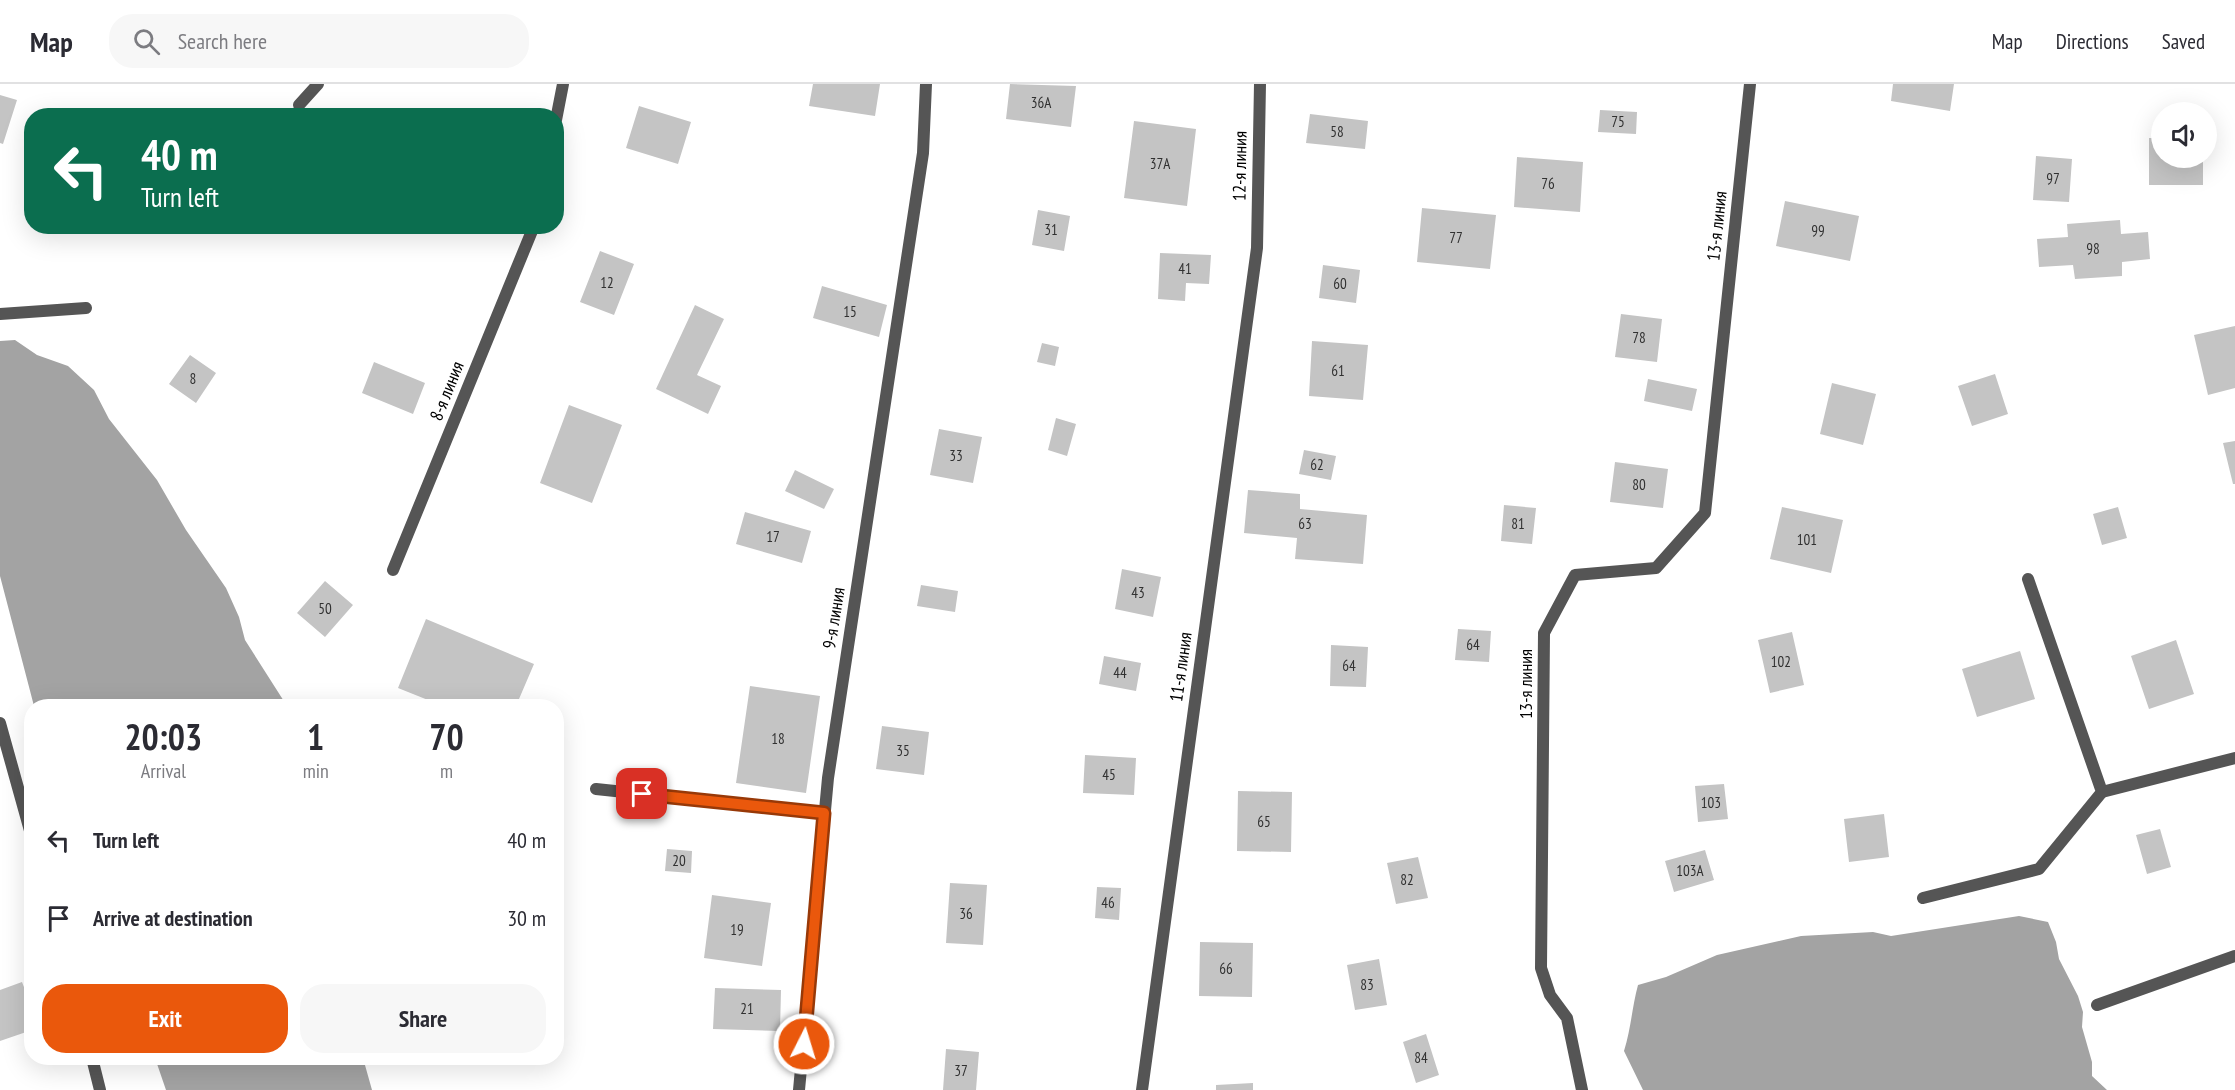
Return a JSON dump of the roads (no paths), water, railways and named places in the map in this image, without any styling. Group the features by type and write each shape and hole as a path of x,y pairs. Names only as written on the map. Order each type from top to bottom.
{"street":[{"path":"299,105 318,84"},
{"path":"558,108 563,84"},
{"name":"9-я линия","path":"799,1090 824,813 923,153 926,84"},
{"name":"12-я линия","path":"1257,248 1260,84"},
{"name":"13-я линия","path":"1582,1090 1567,1018 1550,995 1541,968 1544,633 1575,575 1656,568 1705,513 1750,84"},
{"name":"8-я линия","path":"393,570 531,234"},
{"name":"11-я линия","path":"1142,1090 1257,248"},
{"path":"0,314 86,308"},
{"path":"2028,579 2102,792"},
{"path":"0,723 24,809"},
{"path":"1923,898 2039,869 2102,792 2235,758"},
{"path":"596,789 824,813"},
{"path":"2097,1005 2235,956"},
{"path":"94,1065 100,1090"}]}
